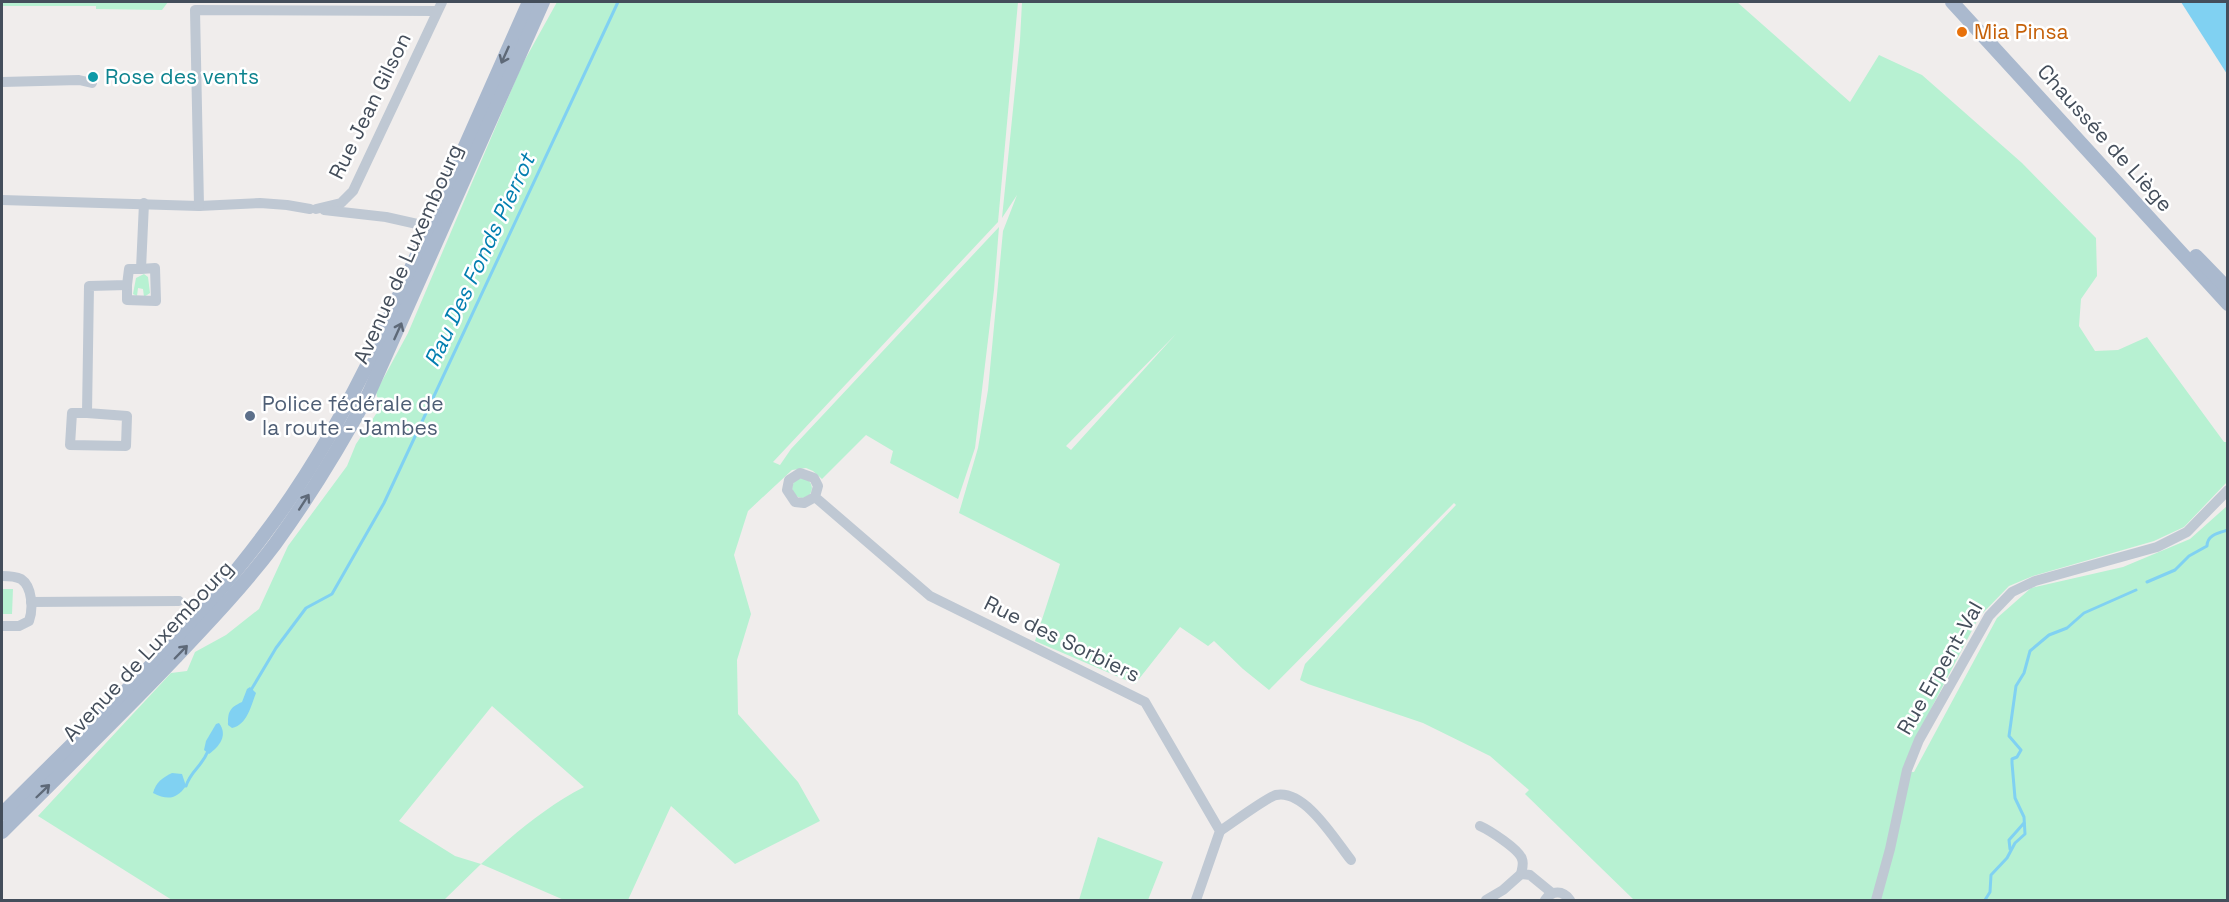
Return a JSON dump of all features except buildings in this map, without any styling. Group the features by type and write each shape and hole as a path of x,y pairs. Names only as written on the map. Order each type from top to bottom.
{"main road":[{"name":"Avenue de Luxembourg","path":"2,832 217,614 274,545 325,470 369,393 529,2"},
{"name":"Avenue de Luxembourg","path":"2,814 197,616 235,573 276,520 318,455 357,387 436,228 543,2"},
{"name":"Chaussée de Liège","path":"1952,2 2228,304"},
{"name":"Chaussée de Liège","path":"1964,2 2228,289"}],"street":[{"path":"199,206 195,10 440,6"},
{"name":"Rue Jean Gilson","path":"313,209 340,203 353,191 440,6"},
{"path":"2,82 79,80 92,83"},
{"path":"2,200 231,206 287,212 313,209 386,217 436,228"},
{"path":"141,268 144,203"},
{"path":"141,268 155,268 156,301 127,300 129,269 141,268"},
{"path":"87,413 89,286 127,285"},
{"path":"72,413 87,413 127,416 126,446 70,444 72,413"},
{"name":"Rue Erpent-Val","path":"1876,900 1907,770 1919,740 1989,616 2012,592 2035,581 2157,547 2187,532 2228,490"},
{"name":"Rue des Sorbiers","path":"815,497 930,596 1145,702 1220,831"},
{"path":"2,576 24,581 29,590 31,602 30,618 26,624 2,626"},
{"path":"31,602 179,601"},
{"path":"1196,900 1220,831 1275,795 1291,795 1304,803 1351,860"},
{"path":"1480,826 1497,834 1518,852 1522,860 1521,874 1503,890 1485,900"},
{"path":"1521,874 1530,875 1548,897 1561,892 1570,900"}],"green space":[{"path":"2,2 168,2 162,10 96,9 96,6 2,6"},
{"path":"557,2 1018,2 998,222 773,462 780,465 791,449 999,227 994,290 975,448 958,499 890,463 893,451 866,435 822,479 806,468 792,470 748,511 734,555 751,614 737,660 738,714 798,782 820,821 735,864 671,806 628,900 564,900 481,864 444,900 172,900 38,816 171,673 187,671 195,652 226,635 259,609 288,546 347,466 356,444 380,408 376,392 408,333 522,65","holes":["492,706 584,787 517,832 481,864 455,856 399,821"]},
{"path":"1022,2 1737,2 1850,102 1879,55 1922,75 2022,163 2096,238 2097,276 2081,299 2079,326 2095,351 2118,350 2147,337 2224,442 2227,442 2227,482 2184,527 2154,541 2033,576 2009,586 1979,617 1902,771 1914,772 1997,618 2031,588 2123,567 2190,539 2227,506 2227,900 1634,900 1525,794 1529,790 1490,756 1423,723 1300,680 1305,664 1456,505 1454,503 1269,690 1214,641 1208,646 1180,627 1135,684 1035,641 1060,564 959,513 978,448 988,390 1003,231 1017,195 1002,218","holes":["1176,334 1071,450 1066,446"]},
{"path":"144,274 148,277 150,293 144,297 143,289 138,288 137,296 133,294 136,278"},
{"path":"802,478 809,481 812,488 809,495 802,498 795,495 792,488 795,481"},
{"path":"2,589 13,589 12,614 2,614"},
{"path":"1098,837 1163,862 1148,900 1079,900"}],"water":[{"path":"2181,2 2227,2 2227,74"},
{"path":"250,687 256,693 250,709 245,719 232,728 228,725 230,711 242,702"},
{"path":"219,723 223,732 222,740 209,754 204,750 206,741 216,724"},
{"path":"172,773 182,774 186,786 182,791 171,797 153,793 160,781"}],"waterway":[{"name":"Rau Des Fonds Pierrot","path":"251,690 276,648 306,608 332,594 384,503 618,2"},
{"path":"2147,582 2175,570 2189,556 2207,546 2211,537 2228,530"},
{"path":"1985,900 1990,892 1991,875 2007,858 2015,843 2025,834 2024,817 2015,798 2012,763 2012,759 2017,757 2021,750 2009,736 2016,686 2024,673 2030,651 2049,635 2067,628 2084,613 2136,590"},
{"path":"186,786 208,751"},
{"path":"2010,849 2009,840 2024,823"}],"place":[{"name":"Mia Pinsa","path":"1962,32"},
{"name":"Rose des vents","path":"93,77"},
{"name":"Police fédérale de la route - Jambes","path":"250,416"}]}
